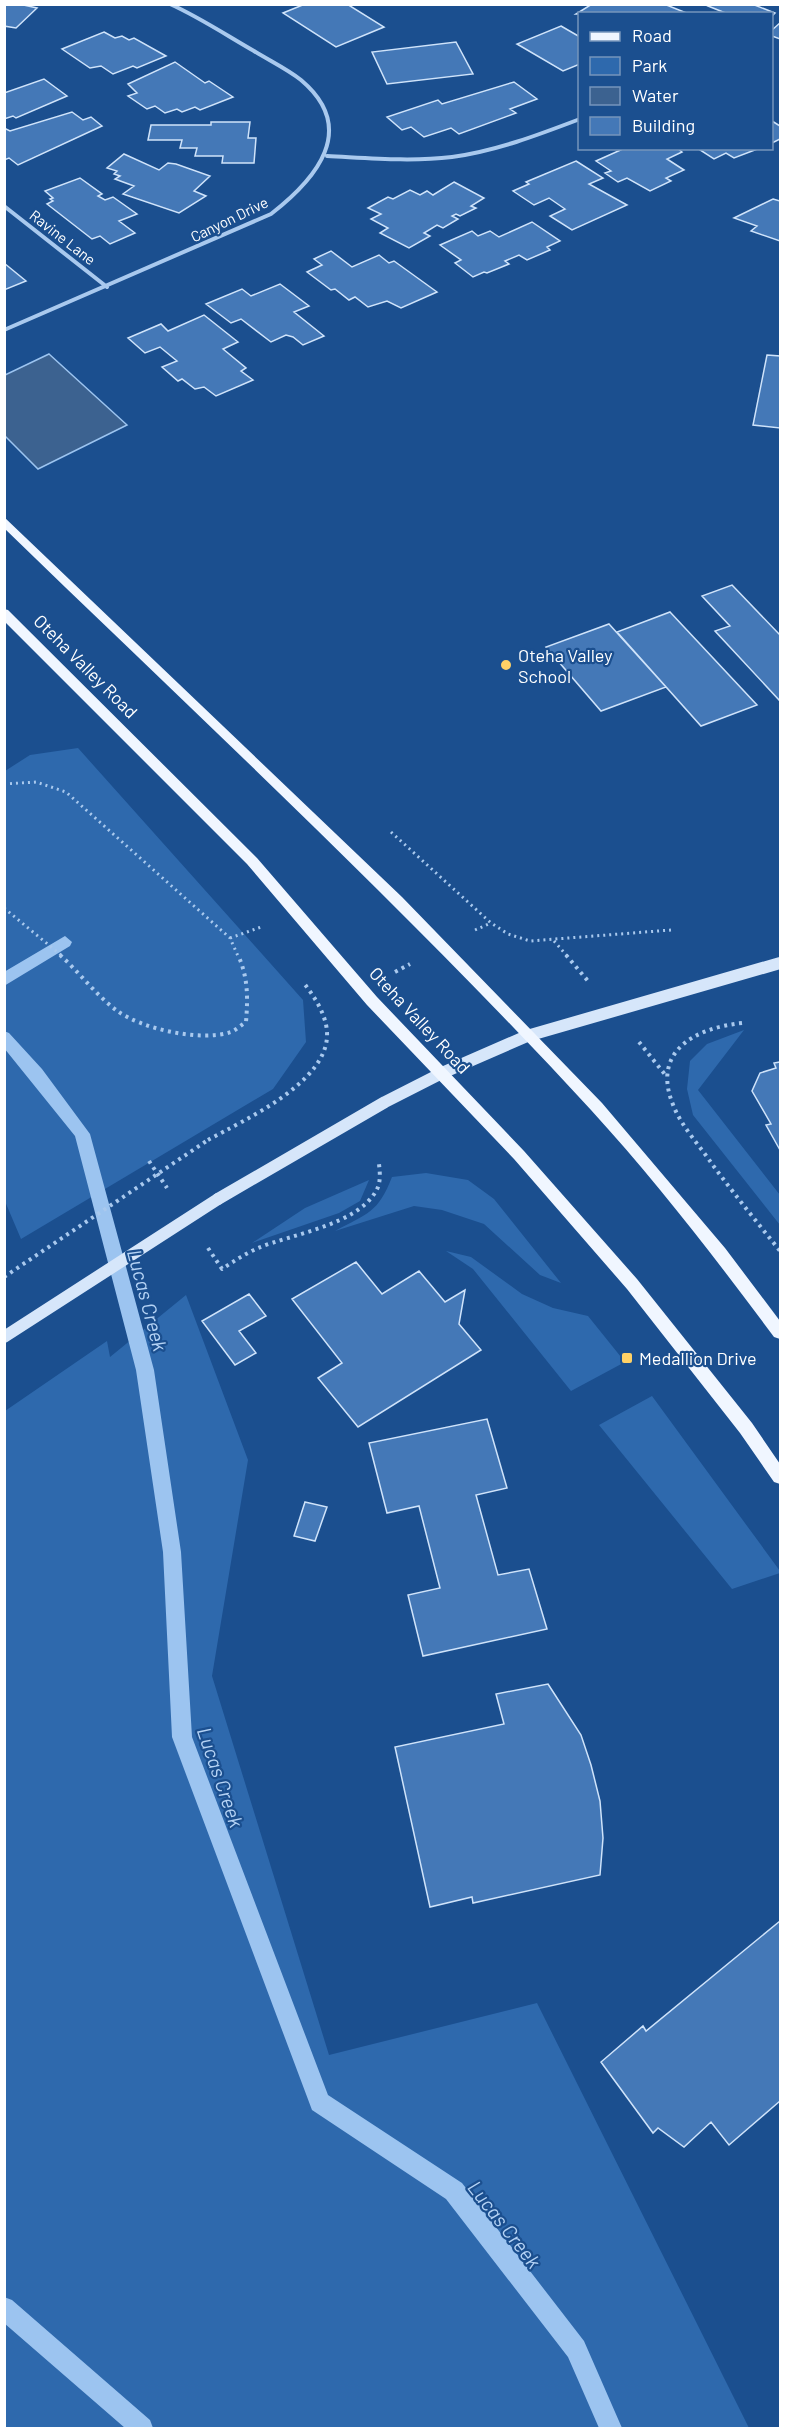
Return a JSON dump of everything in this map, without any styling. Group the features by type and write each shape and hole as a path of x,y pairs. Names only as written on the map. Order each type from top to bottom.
{"main road":[{"path":"4,521 442,948 597,1107 720,1253 780,1332"},
{"name":"Oteha Valley Road","path":"4,613 252,861 372,1001 511,1147 621,1271 746,1428 780,1477"}],"street":[{"path":"170,4 294,75 314,93 324,110 329,132 327,156 414,159 452,157 539,135 578,119"},
{"name":"Canyon Drive","path":"4,330 271,214 305,187 318,172 327,156"},
{"name":"Ravine Lane","path":"4,206 107,287"},
{"path":"4,1337 218,1199 385,1102 441,1073 527,1036 707,982 780,963"}],"path":[{"path":"4,784 23,780 49,784 66,792 230,938 245,971 248,997 246,1022 231,1032 200,1034 164,1031 147,1026 116,1010 61,955 4,908"},
{"path":"391,832 491,922 508,934 530,941 671,930"},
{"path":"320,1011 491,922"},
{"path":"261,926 268,935"},
{"path":"4,1277 208,1140 286,1093 315,1069 328,1035 320,1011 300,978"},
{"path":"742,1023 723,1023 685,1040 672,1054 667,1090 674,1108 709,1160 780,1251"},
{"path":"149,1161 169,1190"},
{"path":"202,1239 222,1269 260,1248 339,1219 364,1206 380,1183 380,1164"}],"green space":[{"path":"78,748 303,1000 306,1042 273,1089 21,1239 4,1199 5,771 30,755"},
{"path":"744,1030 698,1090 780,1195 780,1225 693,1115 687,1089 690,1061 707,1044"},
{"path":"426,1173 468,1180 494,1199 561,1283 540,1275 484,1224 442,1210 414,1206 335,1231 371,1211 382,1198 392,1177"},
{"path":"369,1180 360,1201 339,1213 252,1243 305,1208"},
{"path":"446,1251 471,1257 522,1294 553,1308 588,1316 625,1362 571,1391 473,1269"},
{"path":"186,1295 248,1460 212,1676 329,2055 537,2003 749,2428 5,2428 5,1411 107,1341 110,1357"},
{"path":"652,1396 780,1573 732,1589 599,1425"}],"water":[{"path":"49,354 127,425 38,469 5,436 5,375"}],"building":[{"path":"4,4 19,4 37,8 16,28 4,26"},
{"path":"305,4 347,4 384,27 336,47 283,13"},
{"path":"592,4 664,4 684,12 579,12"},
{"path":"711,4 752,4 772,12 723,12 708,6"},
{"path":"780,23 780,39 773,36 773,29"},
{"path":"561,26 578,36 578,65 563,71 517,44"},
{"path":"104,32 115,38 122,36 129,40 134,38 166,56 137,68 133,66 113,74 101,66 90,68 62,49"},
{"path":"456,42 473,74 387,84 372,52"},
{"path":"175,62 205,83 209,81 233,97 200,110 195,107 182,112 177,109 165,113 155,106 147,109 128,96 137,93 128,84"},
{"path":"44,79 67,96 16,118 13,116 4,119 4,93"},
{"path":"514,82 537,99 510,109 516,113 459,134 451,128 424,137 411,127 402,130 387,117 438,100 442,104"},
{"path":"72,112 83,120 91,117 102,126 18,165 9,158 4,160 4,128 10,131"},
{"path":"211,122 250,122 248,138 256,138 254,163 222,163 223,156 195,156 197,148 180,148 182,140 148,140 151,125 211,125"},
{"path":"773,122 780,126 780,139 773,142"},
{"path":"621,150 680,150 682,152 667,159 684,170 666,178 671,181 650,191 627,178 618,182 605,173 611,171 596,161"},
{"path":"700,150 755,150 734,158 726,153 714,159"},
{"path":"124,154 159,170 168,163 210,176 194,191 206,196 179,213 123,194 134,186 115,179 120,176 114,174 117,171 107,168"},
{"path":"576,161 603,178 589,184 627,205 572,230 550,216 565,209 549,198 534,205 513,191 529,184 526,182"},
{"path":"80,178 102,194 98,196 105,200 113,197 137,214 119,221 135,233 110,244 100,236 92,239 47,204 53,201 50,199 53,198 45,191"},
{"path":"454,182 484,198 471,206 476,208 460,216 456,214 452,216 458,219 443,228 437,225 424,233 430,236 409,248 380,233 388,228 371,219 381,214 368,208 388,197 393,199 410,190 420,195 427,191 433,195"},
{"path":"773,199 780,201 780,241 751,231 757,226 734,218"},
{"path":"532,222 560,241 547,247 550,250 527,260 519,255 505,261 509,264 473,277 455,263 461,260 440,245 472,231 478,236 490,231 499,237"},
{"path":"331,251 352,267 379,255 389,263 394,261 437,292 401,308 387,301 368,307 355,297 349,300 307,272 322,265 314,259"},
{"path":"4,263 26,281 4,290"},
{"path":"280,284 309,306 294,312 324,336 303,345 293,337 286,335 271,342 241,319 231,323 206,304 242,289 251,296"},
{"path":"204,315 238,342 223,349 246,368 241,371 253,380 216,396 204,387 195,389 182,379 178,381 162,367 177,361 160,347 145,353 128,338 161,324 168,331"},
{"path":"767,355 780,356 780,428 753,425"},
{"path":"732,585 780,635 780,701 715,631 730,626 702,596"},
{"path":"670,612 757,705 701,726 617,632"},
{"path":"609,624 666,687 601,711 546,647"},
{"path":"780,1062 780,1150 766,1125 771,1124 752,1091 760,1073 776,1068 774,1063"},
{"path":"356,1262 382,1294 419,1271 445,1302 465,1290 459,1324 481,1350 358,1427 318,1378 342,1363 292,1299"},
{"path":"249,1294 266,1316 239,1331 256,1353 235,1365 202,1321"},
{"path":"487,1419 507,1488 476,1495 498,1575 529,1569 547,1629 423,1656 408,1595 440,1588 419,1506 387,1513 369,1443"},
{"path":"305,1502 327,1507 315,1541 294,1536"},
{"path":"548,1684 581,1735 591,1765 600,1801 603,1838 600,1875 473,1903 472,1897 430,1907 395,1747 504,1724 496,1694"},
{"path":"780,1921 780,2101 729,2145 711,2122 684,2147 658,2128 653,2133 601,2062 643,2026 646,2031"}],"waterway":[{"path":"4,980 65,942"},
{"name":"Lucas Creek","path":"4,1037 36,1073 82,1134 145,1370 172,1552 182,1737 320,2102 454,2191 576,2349 611,2428"},
{"path":"4,2308 142,2428"}],"place":[{"name":"Oteha Valley School","path":"506,665"},
{"name":"Medallion Drive","path":"627,1358"}]}
